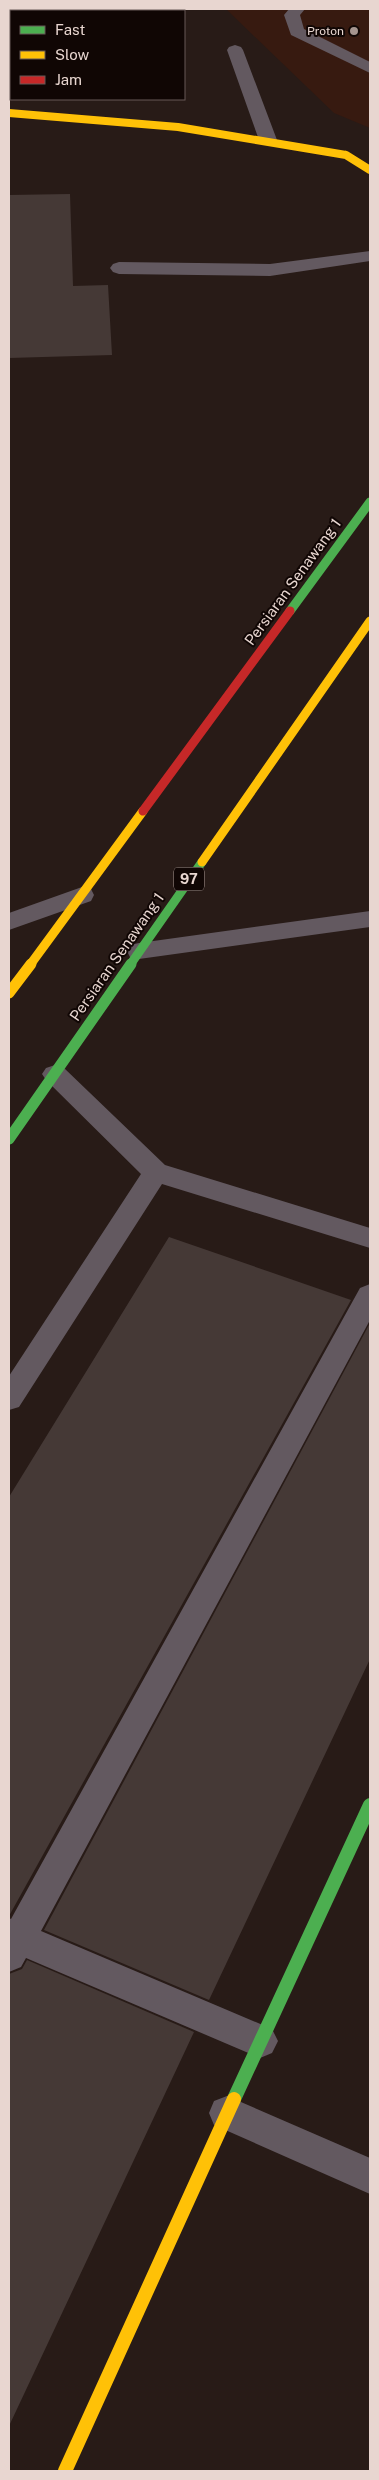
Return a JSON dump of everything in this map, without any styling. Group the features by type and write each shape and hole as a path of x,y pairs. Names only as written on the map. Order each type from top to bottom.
{"main road":[{"path":"9,113 70,116 268,140 346,155 370,157"},
{"path":"346,155 370,170"},
{"name":"Persiaran Senawang 1","path":"9,993 370,502"},
{"name":"Persiaran Senawang 1","path":"9,1139 138,951 370,621"},
{"path":"65,2471 227,2113 370,1805"}],"street":[{"path":"297,9 292,15 297,32 370,68"},
{"path":"235,50 268,140"},
{"path":"119,268 270,270 370,256"},
{"path":"9,922 82,895"},
{"path":"138,951 370,919"},
{"path":"55,1074 156,1172 370,1238"},
{"path":"9,1399 156,1172"},
{"path":"260,2041 12,1943 370,1295"},
{"path":"227,2113 370,2176"}],"shaded area":[{"path":"226,9 370,9 370,128 334,113"}],"building":[{"path":"70,194 73,286 108,285 112,355 9,358 9,195"},
{"path":"169,1237 351,1300 9,1916 9,1497"},
{"path":"370,1323 370,1659 209,2000 44,1930"},
{"path":"27,1960 194,2032 9,2426 9,1974 22,1969"}],"traffic: fast":[{"path":"290,611 370,502"},
{"path":"9,1139 202,862"},
{"path":"234,2099 370,1805"}],"traffic: slow":[{"path":"9,113 178,127 346,155"},
{"path":"346,155 370,170"},
{"path":"202,862 370,621"},
{"path":"9,993 143,811"},
{"path":"65,2471 234,2099"}],"traffic: jam":[{"path":"143,811 290,611"}],"place":[{"name":"Proton","path":"354,31"}]}
